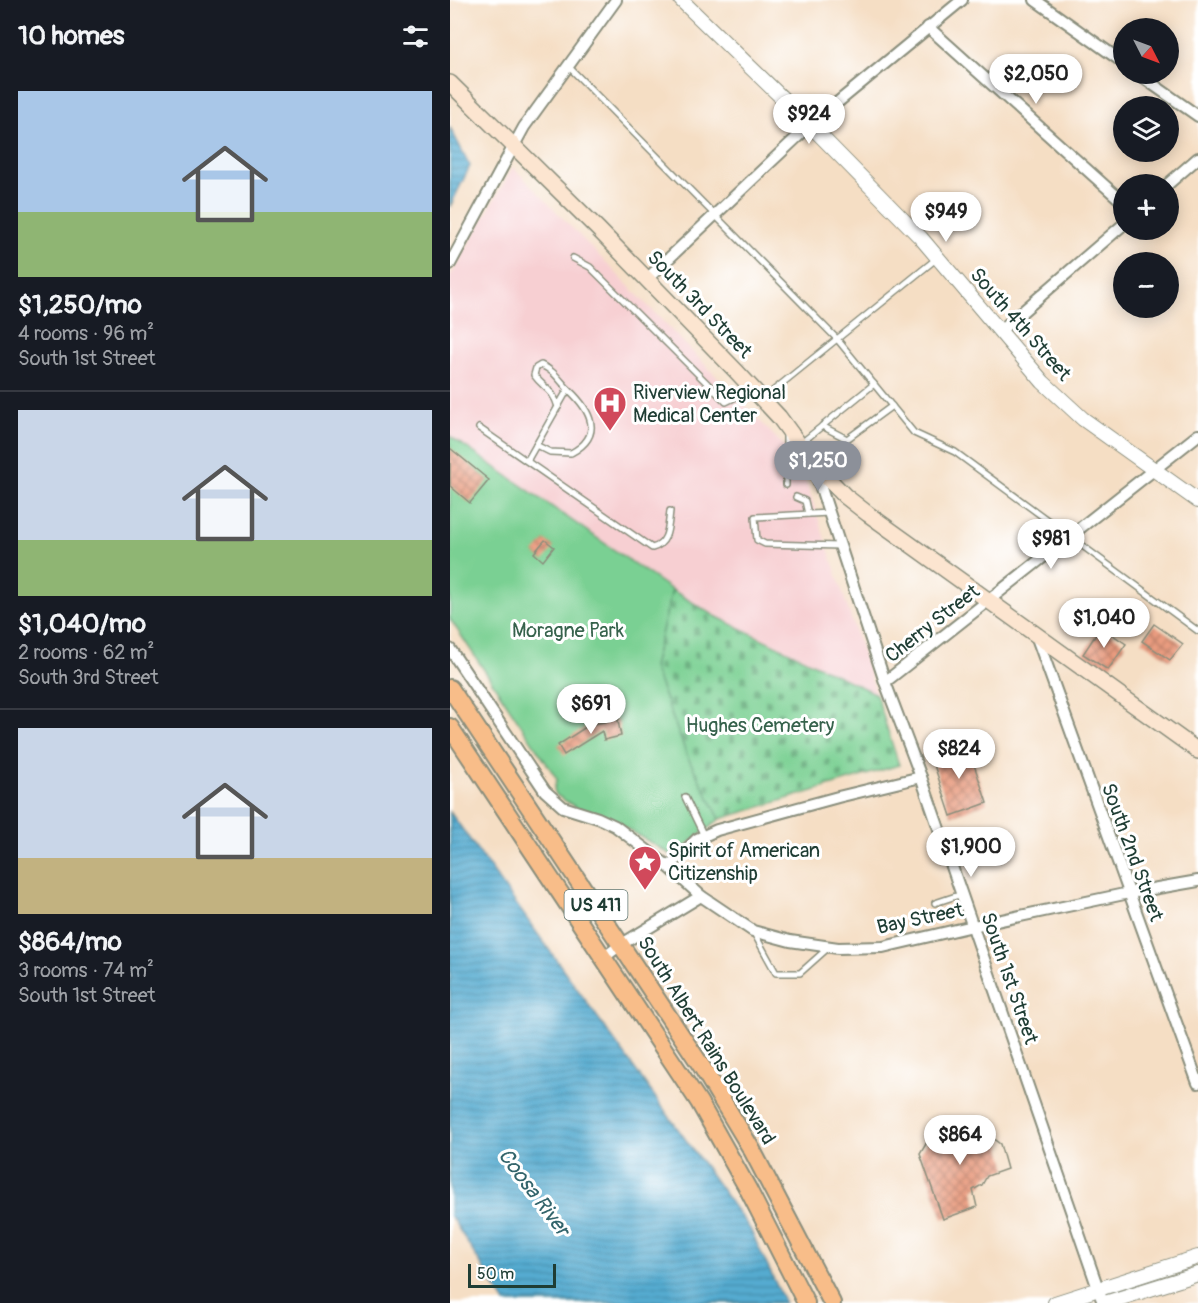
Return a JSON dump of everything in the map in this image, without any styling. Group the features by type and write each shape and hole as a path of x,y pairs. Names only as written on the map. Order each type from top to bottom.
{"main road":[{"name":"South 3rd Street","path":"450,83 647,279 758,394 786,426 812,462 845,495 868,514 1198,751"},
{"name":"South Albert Rains Boulevard","path":"450,688 622,944 738,1125 832,1301"},
{"name":"South Albert Rains Boulevard","path":"450,727 699,1102 806,1303"}],"street":[{"path":"450,264 524,127 616,0"},
{"name":"South 4th Street","path":"681,0 810,125 921,238 1043,382 1083,419 1198,501"},
{"path":"647,279 810,125 962,0"},
{"path":"1035,0 1113,55"},
{"path":"928,27 1113,193"},
{"path":"1152,84 1198,116"},
{"path":"1179,174 1198,158"},
{"path":"1000,331 1113,233"},
{"name":"Cherry Street","path":"885,682 1198,435"},
{"name":"South 1st Street","path":"812,462 885,682 921,777 1104,1303"},
{"name":"South 2nd Street","path":"1036,634 1198,1083"},
{"name":"Bay Street","path":"450,649 545,791 555,802 615,826 669,867 701,896 753,931 790,941 830,947 883,947 1129,893 1198,881"},
{"path":"669,867 698,839 717,830 921,777"},
{"path":"603,958 701,896"},
{"path":"1055,1303 1198,1257"},
{"path":"1104,1303 1198,1274"}],"lane":[{"path":"568,66 837,339 914,433 955,452 1198,631"},
{"path":"573,258 590,267 726,402 758,394 837,339 937,258"},
{"path":"536,445 550,452 571,453 584,443 591,429 589,413 583,403 551,369 541,365 536,368 534,375 550,390 558,407"},
{"path":"799,445 874,384"},
{"path":"527,461 568,389"},
{"path":"822,426 847,440 892,406"},
{"path":"786,426 786,485"},
{"path":"480,428 652,548 664,542 670,512"},
{"path":"796,497 805,501 808,514"},
{"path":"829,513 787,512 755,517 757,540 765,544 840,546"},
{"path":"685,796 705,836"},
{"path":"934,903 962,894"},
{"path":"753,931 776,973 800,973 830,947"}],"shaded area":[{"name":"Riverview Regional Medical Center","path":"513,167 790,452 805,478 876,694 715,616 672,590 450,436 450,277"}],"green space":[{"name":"Moragne Park","path":"450,436 672,590 653,667 688,758 720,819 673,856 606,816 577,808 556,795 554,789 557,779 450,619"},
{"name":"Hughes Cemetery","path":"672,590 715,616 876,694 899,765 720,819 688,758 653,667"}],"water":[{"path":"450,127 470,166 450,207"},
{"name":"Coosa River","path":"450,812 750,1229 785,1303 505,1303 450,1215"}],"building":[{"path":"450,448 489,480 470,503 450,486"},
{"path":"545,540 554,547 543,561 534,553"},
{"path":"1154,624 1183,644 1170,660 1142,641"},
{"path":"1101,627 1126,644 1108,670 1083,654"},
{"path":"619,719 621,736 604,740 602,731 564,755 558,745 589,725"},
{"path":"967,744 987,803 951,816 931,756"},
{"path":"959,1121 984,1132 1000,1144 1007,1169 987,1176 982,1185 973,1190 977,1207 943,1219 920,1154 930,1137"}],"place":[{"name":"Riverview Regional Medical Center","path":"610,432"},
{"name":"Spirit of American Citizenship","path":"645,891"}]}
